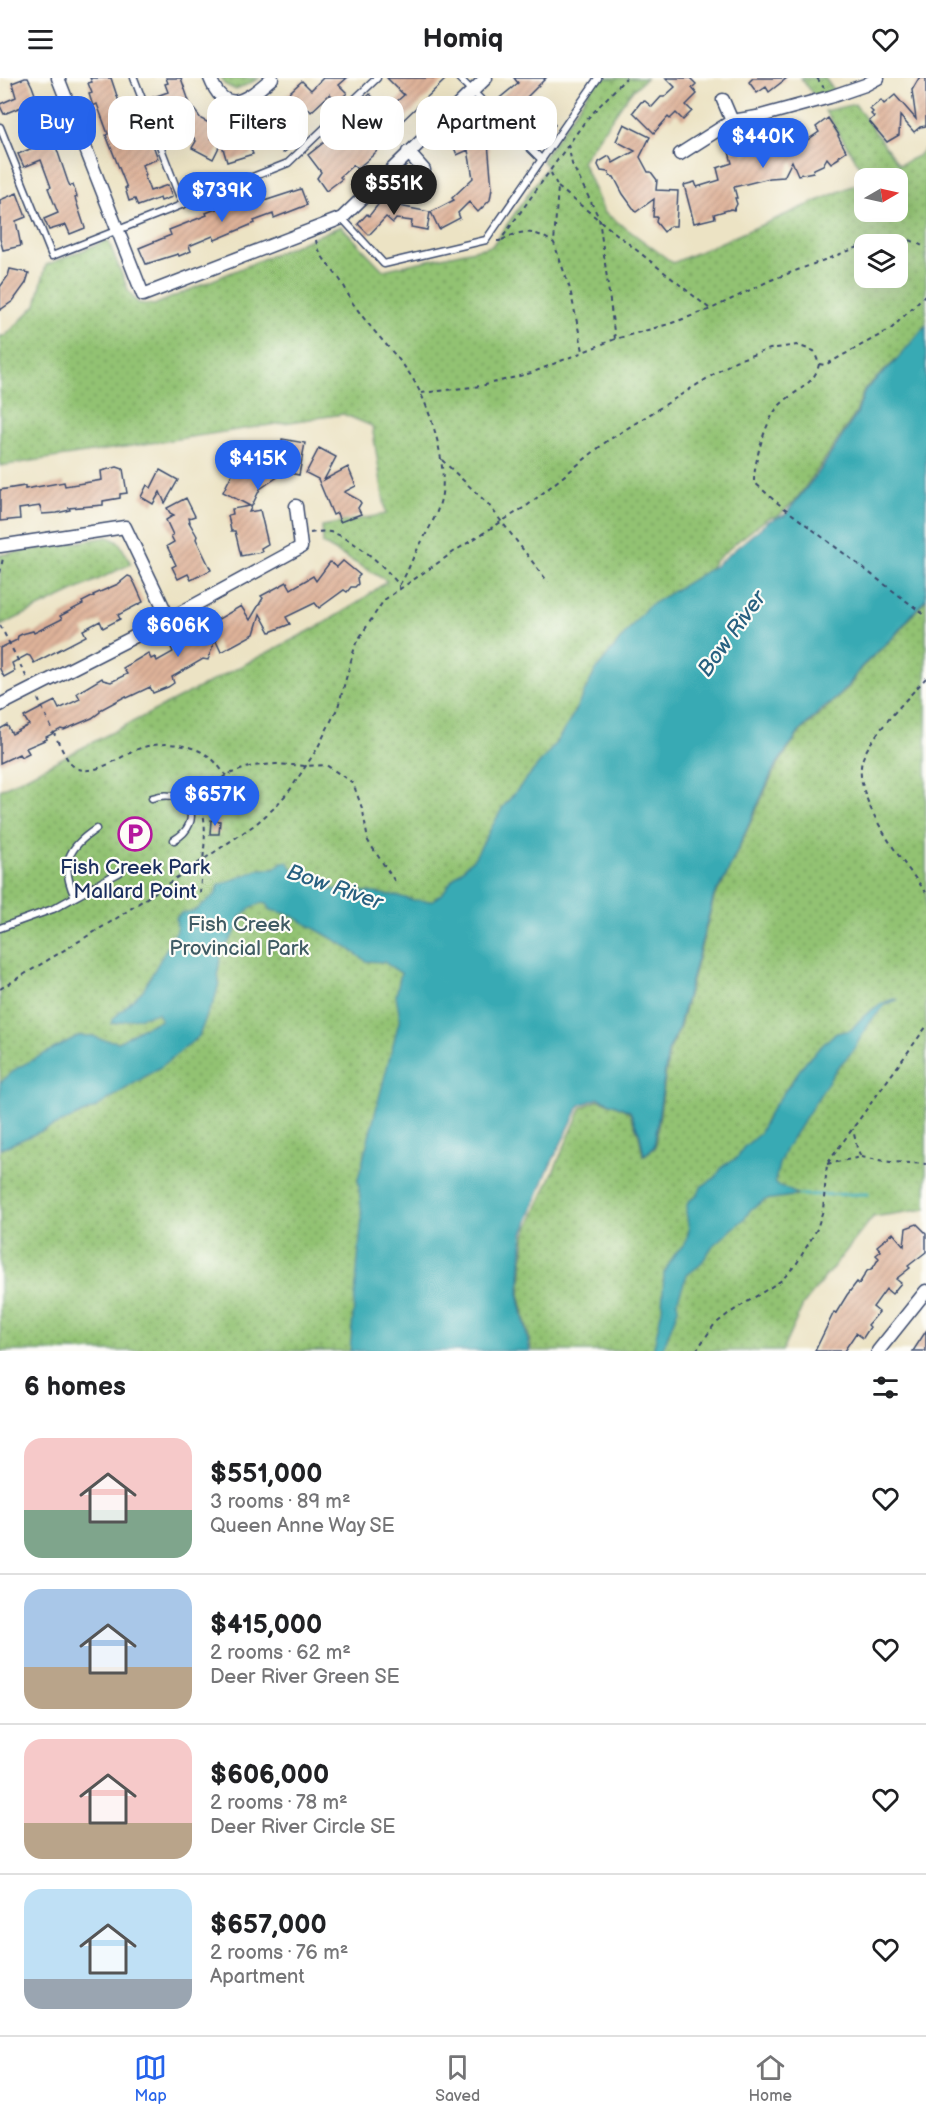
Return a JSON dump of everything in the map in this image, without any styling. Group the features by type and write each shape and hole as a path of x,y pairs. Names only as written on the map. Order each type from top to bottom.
{"street":[{"path":"58,78 143,295 342,218 486,78"},
{"path":"210,78 216,92 222,99 228,101 245,99 272,78"},
{"path":"680,154 732,121 757,117 830,97 879,78"},
{"path":"723,100 732,121"},
{"path":"408,152 424,170"},
{"path":"0,705 169,619 301,547 296,506"},
{"path":"1,546 125,527 169,619"},
{"path":"878,1351 926,1292"}],"lane":[{"path":"134,78 182,203"},
{"path":"0,127 52,256 288,163 377,78"},
{"path":"459,78 542,160"},
{"path":"342,218 384,264 486,240 598,78"},
{"path":"152,798 176,796 185,802 189,809 191,815 188,826 185,832 174,840"},
{"path":"75,897 67,874 70,854 80,841 96,829"},
{"path":"0,928 32,918 120,872"}],"path":[{"path":"500,241 567,144 586,120 626,78"},
{"path":"567,144 572,164 599,218 615,339"},
{"path":"550,171 558,187 711,309"},
{"path":"558,187 554,243 570,289 583,352"},
{"path":"315,228 316,243 330,269 343,284 354,306 411,375 421,393 442,460 441,497 434,520 412,558 405,577 399,585 399,591"},
{"path":"486,240 500,241 526,231 554,243"},
{"path":"908,239 926,248"},
{"path":"421,393 481,386 531,373 615,339 711,309 771,280 854,249"},
{"path":"819,364 825,365 891,329 926,294"},
{"path":"0,988 114,920 266,816 290,790 306,766 338,707 352,652 359,636 384,600 458,549 528,505 607,441 735,361 770,349 797,345 814,351 819,364 817,375 785,400 773,415 754,472 754,482 926,616"},
{"path":"442,460 488,504 548,582"},
{"path":"300,535 321,532 336,534 387,570 399,585"},
{"path":"0,573 4,555 1,546"},
{"path":"926,678 869,746 862,760 861,777 871,811 909,872 926,891"},
{"path":"66,755 71,765 84,771 101,767 144,747 162,744 192,747 211,758 226,775"},
{"path":"189,809 226,775 262,765 326,765 353,783 363,811 368,841 396,883"},
{"path":"198,800 204,812 200,897"},
{"path":"696,1351 714,1325 782,1280 797,1263 817,1229 823,1210 827,1164 926,1027"},
{"path":"853,1128 861,1157"},
{"path":"827,1164 861,1157 890,1162 926,1164"}],"green space":[{"path":"222,78 260,78 236,90 224,84"},
{"name":"Fish Creek Provincial Park","path":"598,78 646,78 630,93 582,161 604,212 673,263 854,185 854,222 908,222 908,168 861,168 825,111 855,104 899,165 918,156 926,147 926,323 921,332 895,361 864,389 856,413 795,501 778,516 768,518 715,561 693,591 406,1351 0,1351 0,790 321,625 356,604 387,581 323,544 322,526 386,514 372,426 343,414 0,466 0,336 5,336 36,305 46,265 108,240 129,292 138,303 154,305 341,226 383,270 492,246 547,167 542,160 549,150 557,150 557,138"},
{"path":"801,78 825,78 837,95 817,100"},
{"path":"108,537 119,542 131,564 0,626 0,555"},
{"path":"926,599 926,1209 873,1217 803,1305 782,1351 532,1351 520,1297 525,1235 582,1107 599,1100 614,1104 629,1112 639,1135 643,1156 655,1148 669,1052 679,1030 715,895 724,881 775,769 800,732 849,687 861,668 895,636"}],"water":[{"name":"Bow River","path":"926,325 926,598 893,637 861,667 848,686 800,731 774,768 724,880 714,895 678,1030 668,1051 654,1147 644,1155 640,1135 630,1111 599,1098 580,1105 547,1172 523,1234 519,1297 530,1351 350,1351 362,1216 358,1179 400,1018 396,995 401,973 384,962 366,961 342,944 289,914 271,910 267,904 261,903 252,907 239,918 235,933 222,951 218,970 219,983 214,1002 199,1036 162,1066 95,1108 0,1149 0,1083 17,1068 78,1036 93,1036 119,1042 161,1020 158,1013 111,1024 112,1020 143,990 177,930 176,918 181,913 194,911 215,895 219,885 261,869 274,869 282,862 287,862 295,871 310,878 325,890 343,889 431,901 443,893 452,880 475,857 503,807 553,747 568,724 596,670 647,607 715,566 769,521 785,515 819,472 857,414 865,390 895,362"},
{"path":"894,999 897,1000 886,1004 870,1022 852,1052 837,1068 786,1148 775,1181 778,1185 799,1195 765,1200 751,1209 744,1219 712,1247 700,1265 687,1275 677,1301 678,1309 662,1351 653,1351 662,1309 664,1273 675,1254 686,1242 689,1230 686,1211 688,1202 698,1194 702,1186 715,1178 723,1166 737,1158 743,1148 759,1134 770,1112 806,1061 832,1036 851,1030 870,1011"}],"building":[{"path":"28,78 36,96 18,96 18,108 4,114 0,104 16,97 12,83"},
{"path":"90,78 111,78 117,96 108,96 108,134 96,104 96,96 89,94 92,93 88,83 92,82"},
{"path":"166,78 181,78 187,96 157,96 168,92 165,84 168,83"},
{"path":"323,78 347,78 339,85 347,93 344,96 330,94 320,96 320,103 311,112 308,108 308,96 286,96 302,81 311,90"},
{"path":"387,78 447,78 428,96 416,96 416,108 404,120 404,95"},
{"path":"514,78 546,78 528,96 502,96 518,83"},
{"path":"666,78 690,78 696,84 692,88 697,94 686,105 692,111 683,120 676,113 670,119 668,117 654,133 633,112 641,102 645,101 652,107 675,87"},
{"path":"753,78 787,78 769,92 766,87 757,93 749,82"},
{"path":"919,78 926,78 926,126 914,132 900,116 899,135 887,142 869,121 874,117 870,109 881,100 884,104 895,95 916,119 912,90"},
{"path":"195,111 201,119 207,122 207,150 218,150 213,159 195,150"},
{"path":"828,118 846,151 839,158 831,163 827,158 823,165 814,169 813,172 798,175 792,161 784,177 734,187 737,204 734,210 714,214 715,218 694,223 684,185 695,182 697,187 720,180 717,168 732,163 729,152 742,148 744,155 769,147 767,140 794,130 800,145 819,132 816,127"},
{"path":"624,124 650,137 640,157 648,172 651,172 657,180 656,190 678,191 676,226 670,226 664,232 656,222 657,217 653,217 654,199 636,212 614,177 608,172 601,171 598,165 609,156 613,163 635,151 616,141"},
{"path":"320,145 320,150 378,150 357,169 353,165 340,177 342,179 326,191 317,178 321,172 308,155"},
{"path":"28,150 57,150 68,182 70,186 73,185 85,228 70,234 66,225 49,230 44,219 58,213 48,188 51,187 41,160 24,167 18,154"},
{"path":"112,150 155,150 158,159 142,165 146,175 144,175 150,191 168,185 172,197 161,201 160,198 138,206 135,199 129,201 125,188 127,188"},
{"path":"223,150 251,150 253,154 227,162"},
{"path":"455,150 468,150 457,155"},
{"path":"468,150 489,150 492,188 490,200 478,212 469,202 458,213 460,218 439,229 431,212 454,200 452,198 473,178"},
{"path":"243,188 247,200 258,195 261,202 301,189 307,205 274,218 273,214 254,221 255,223 215,240 213,236 189,246 191,251 179,256 178,254 146,264 139,248 171,235 169,230 233,202 230,193"},
{"path":"17,193 26,217 16,221 21,246 3,250 0,239 0,200"},
{"path":"385,196 399,206 430,212 427,230 411,227 412,221 396,219 393,223 386,217 369,235 358,224 367,214 369,216"},
{"path":"10,269 29,273 26,283 13,301 0,310 0,287"},
{"path":"282,439 305,443 299,475 285,472 260,489 249,512 260,510 268,544 261,548 262,552 241,556 235,531 231,531 228,515 233,514 232,509 250,506 223,492 236,466 265,446 278,464"},
{"path":"319,448 336,457 324,480 348,467 356,486 344,492 359,500 361,503 358,508 361,514 340,522 337,513 333,515 318,479 306,473"},
{"path":"117,467 123,469 127,493 120,494 120,498 103,501 103,505 69,508 70,510 57,513 42,514 40,506 19,509 20,519 0,521 0,490 25,486 25,489 64,482 65,486 102,480 101,471"},
{"path":"160,470 178,480 165,503 160,492 153,504 141,497 147,485 151,488"},
{"path":"186,498 195,516 189,518 189,522 211,570 191,580 188,574 178,579 172,567 176,565 167,546 174,542 166,520 174,515 167,508"},
{"path":"343,561 360,575 357,578 358,584 347,592 344,590 319,608 315,603 286,617 290,624 270,632 260,614 254,634 221,652 215,639 208,660 203,659 172,677 174,683 168,687 153,693 150,687 127,698 126,696 100,710 92,718 64,730 61,729 46,737 47,739 26,748 29,753 21,757 19,754 0,763 0,729 7,725 12,734 29,725 24,717 55,701 59,709 80,699 77,693 102,678 111,682 127,674 123,668 148,653 151,659 155,657 157,661 173,652 169,643 194,630 198,636 219,628 215,621 241,606 250,620 263,598 261,596 287,582 291,589 313,576 316,581 330,562 337,567"},
{"path":"128,576 131,577 143,602 118,615 120,619 103,628 100,621 83,630 86,636 34,663 27,655 12,663 15,671 4,677 0,669 0,648 17,640 22,634 33,631 34,633 62,619 60,616 83,604 82,602 93,595 118,584"},
{"path":"211,820 220,821 219,834 210,834"},
{"path":"917,1224 926,1233 926,1252 896,1279 901,1283 892,1294 886,1289 873,1307 879,1312 868,1325 870,1327 863,1338 856,1333 844,1351 815,1351 834,1312 836,1313 857,1282 859,1284 879,1258 876,1255 881,1251 877,1246 893,1233 904,1246 906,1228"},
{"path":"926,1331 926,1351 913,1351"}],"waterway":[{"path":"799,1195 868,1194"}],"place":[{"name":"Fish Creek Park Mallard Point","path":"135,834"}]}
